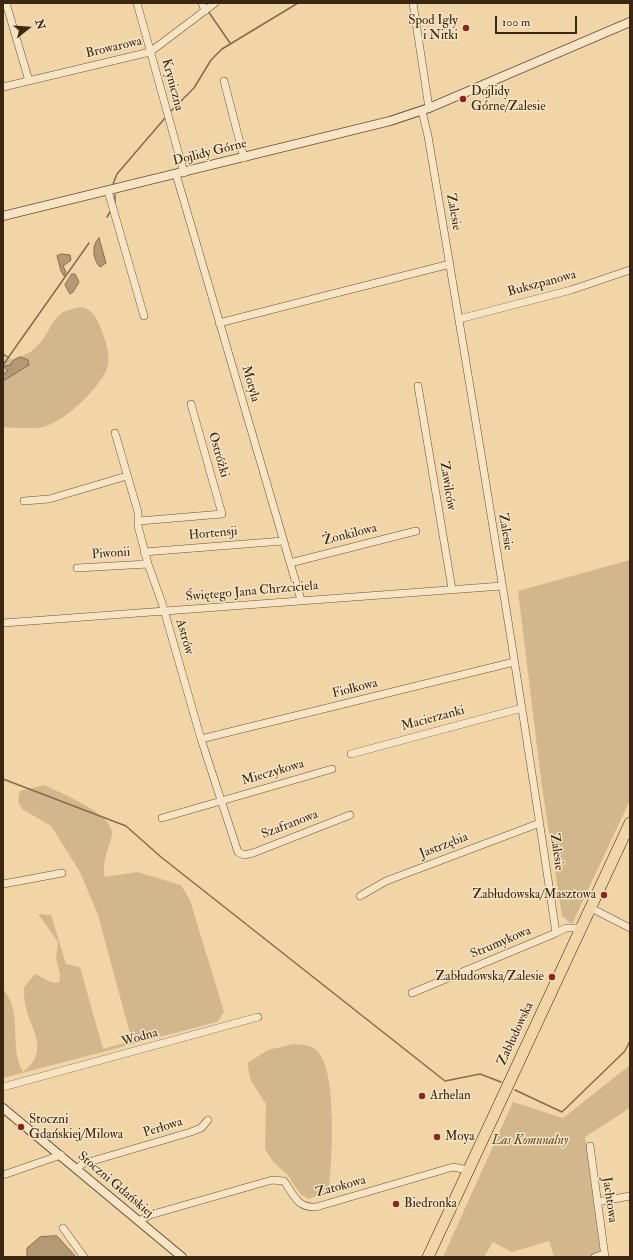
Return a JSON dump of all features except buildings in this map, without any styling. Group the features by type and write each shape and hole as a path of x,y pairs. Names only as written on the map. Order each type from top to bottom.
{"highway":[{"name":"Zabłudowska","path":"428,1257 630,823"}],"street":[{"path":"6,3 29,81"},
{"name":"Kryniczna","path":"137,3 180,173"},
{"path":"202,3 204,11"},
{"name":"Browarowa","path":"3,87 150,52 215,3"},
{"name":"Zalesie","path":"413,3 428,136 522,708 556,933"},
{"name":"Dojlidy Górne","path":"3,216 386,122 426,109 630,22"},
{"path":"224,81 244,158"},
{"name":"Motyla","path":"180,173 219,323 300,600"},
{"path":"108,191 144,316"},
{"path":"219,323 450,264"},
{"name":"Bukszpanowa","path":"459,319 571,290 630,270"},
{"name":"Zawilców","path":"418,386 452,589"},
{"name":"Ostróżki","path":"139,521 222,514 191,404"},
{"name":"Astrów","path":"115,433 139,521 138,526 144,552 164,611 201,739 238,852"},
{"path":"24,501 49,498 127,476"},
{"name":"Żonkilowa","path":"290,563 416,531"},
{"name":"Hortensji","path":"144,552 283,541"},
{"name":"Piwonii","path":"77,568 148,564"},
{"name":"Świętego Jana Chrzciciela","path":"3,623 502,586"},
{"name":"Fiołkowa","path":"201,739 514,662"},
{"name":"Macierzanki","path":"351,754 522,708"},
{"name":"Mieczykowa","path":"162,818 332,769"},
{"name":"Szafranowa","path":"238,852 244,855 253,853 350,815"},
{"name":"Jastrzębia","path":"360,896 386,881 540,823"},
{"path":"3,884 62,873"},
{"path":"591,908 630,928"},
{"path":"556,933 566,928 580,928"},
{"name":"Strumykowa","path":"412,993 556,933"},
{"name":"Wodna","path":"3,1087 27,1079 91,1064 258,1017"},
{"name":"Wodna","path":"3,1082 17,1078 27,1079"},
{"name":"Stoczni Gdańskiej","path":"3,1101 14,1115"},
{"name":"Stoczni Gdańskiej","path":"3,1108 14,1115 77,1170 139,1221 177,1256"},
{"name":"Perłowa","path":"77,1170 82,1164 201,1128 208,1120"},
{"name":"Jachtowa","path":"590,1146 604,1256"},
{"path":"3,1175 61,1155"},
{"name":"Zatokowa","path":"139,1221 150,1215 272,1180 284,1181 301,1205 307,1207 316,1206 453,1167 468,1170"},
{"path":"597,1202 630,1196"},
{"path":"63,1228 84,1257"},
{"path":"595,1257 604,1256"}],"green space":[{"path":"82,307 92,312 96,318 107,346 108,365 99,383 82,402 51,424 33,428 3,427 3,362 23,355 34,349 41,342 57,317 71,309"},
{"path":"630,560 630,800 572,924 562,916 542,787 518,591"},
{"path":"44,785 85,805 105,819 111,827 112,835 104,866 105,877 137,872 181,885 190,900 224,1012 217,1022 3,1078 3,989 9,998 13,1009 15,1019 16,1052 23,1072 32,1064 36,1055 37,1047 36,1039 27,1013 24,987 35,974 51,982 59,983 60,975 56,958 58,942 38,914 51,915 66,964 80,967 103,1049 132,1041 98,915 80,872 51,826 22,809 18,801 20,791"},
{"path":"293,1044 308,1046 316,1050 323,1060 328,1075 331,1095 332,1138 329,1190 309,1199 301,1195 287,1174 274,1163 265,1149 266,1104 251,1081 247,1063 268,1050"},
{"name":"Las Komunalny","path":"630,1065 630,1108 585,1137 601,1257 554,1257 549,1241 512,1252 493,1242 484,1257 443,1257 513,1102 563,1118"}],"shaded area":[{"path":"99,238 106,263 100,267 94,257 95,244"},
{"path":"62,254 70,255 71,260 63,266 66,272 64,276 57,256"},
{"path":"72,274 75,274 79,282 70,294 65,285"},
{"path":"20,357 28,360 29,365 3,381 3,375 8,371 4,366 11,365 12,362"},
{"path":"57,1236 76,1257 27,1257 27,1248 40,1237"}],"waterway":[{"path":"171,111 194,88 211,60 222,49 298,3"},
{"path":"208,11 230,43"},
{"path":"113,184 117,174 165,118"},
{"path":"115,195 115,203"},
{"path":"107,217 110,212"},
{"path":"3,365 89,243"},
{"path":"3,354 9,358"},
{"path":"3,779 126,826 161,857 445,1081 480,1074 501,1082"},
{"path":"515,1090 562,1112 625,1051 630,1041"}],"place":[{"name":"Spod Igły i Nitki","path":"466,28"},
{"name":"Dojlidy Górne/Zalesie","path":"463,99"},
{"name":"Zabłudowska/Masztowa","path":"604,895"},
{"name":"Zabłudowska/Zalesie","path":"552,977"},
{"name":"Arhelan","path":"422,1096"},
{"name":"Stoczni Gdańskiej/Milowa","path":"21,1127"},
{"name":"Moya","path":"437,1137"},
{"name":"Biedronka","path":"396,1204"}]}
